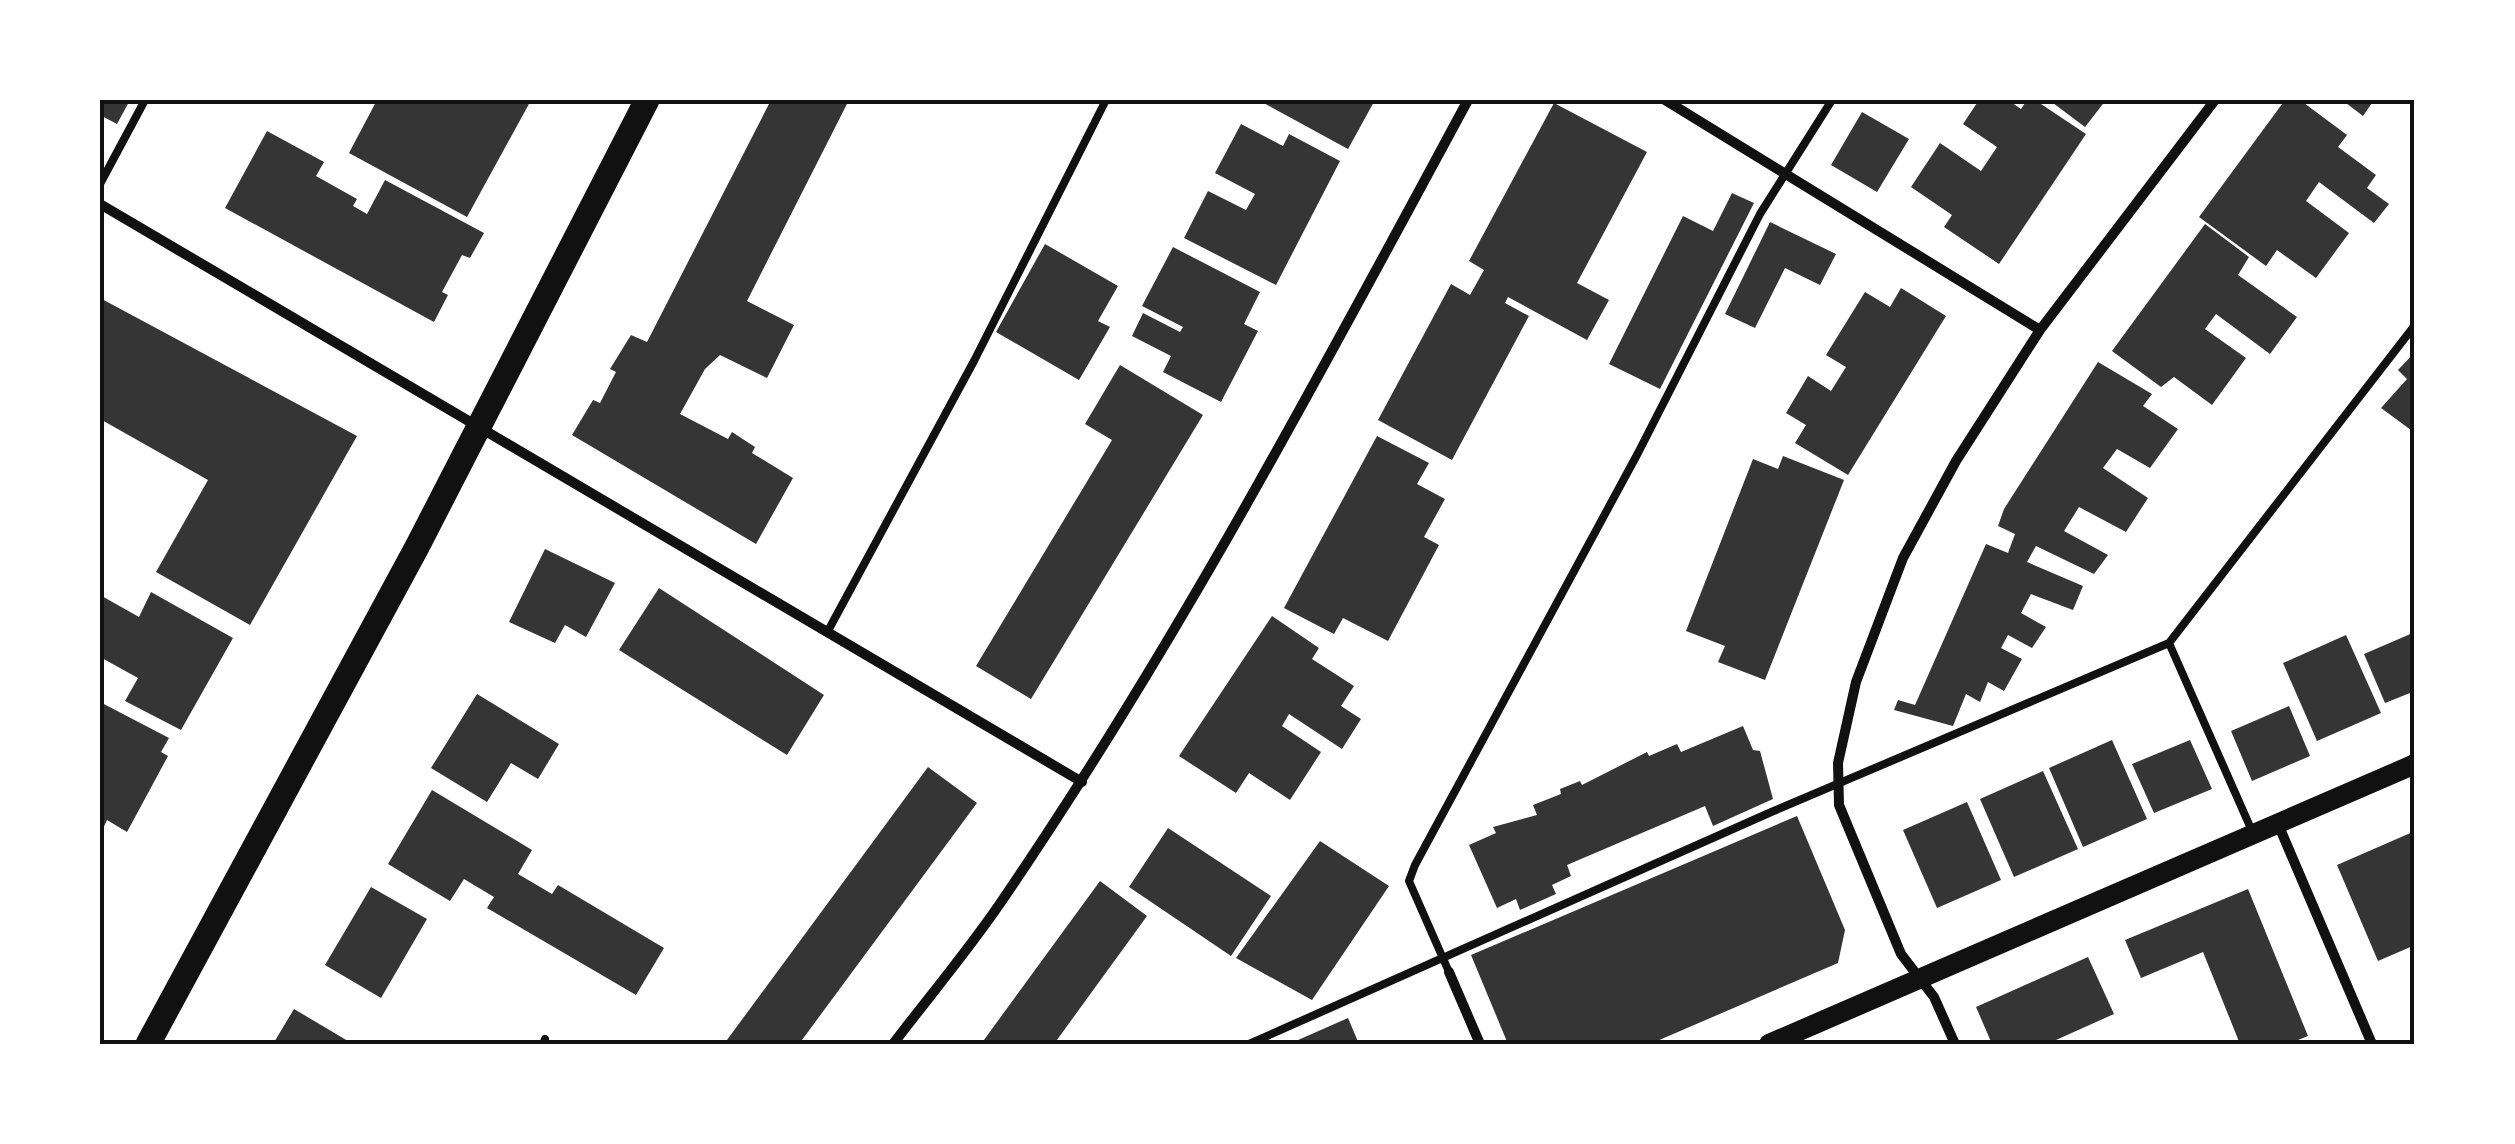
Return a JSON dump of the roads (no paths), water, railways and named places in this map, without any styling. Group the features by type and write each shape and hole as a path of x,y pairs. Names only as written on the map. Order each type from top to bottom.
{"main road":[{"path":"148,1044 481,425 554,273 647,100"},
{"path":"1769,1044 2415,764"}],"street":[{"path":"893,1044 996,910 1082,782 1259,487 1468,100"},
{"path":"1665,100 1783,176 2040,330"},
{"path":"1954,1044 1934,997 1901,954 1845,824 1837,786 1838,762 1856,682 1904,558 1956,462 2040,330 2214,100"},
{"path":"100,204 1082,782"},
{"path":"2278,824 2372,1044"},
{"path":"1449,972 1480,1044"}],"lane":[{"path":"100,184 145,100"},
{"path":"829,630 974,361 1106,100"},
{"path":"1449,972 1410,881 1415,865 1783,176 1832,100"},
{"path":"1249,1044 2170,643 2415,324"},
{"path":"2170,643 2253,834"}]}
